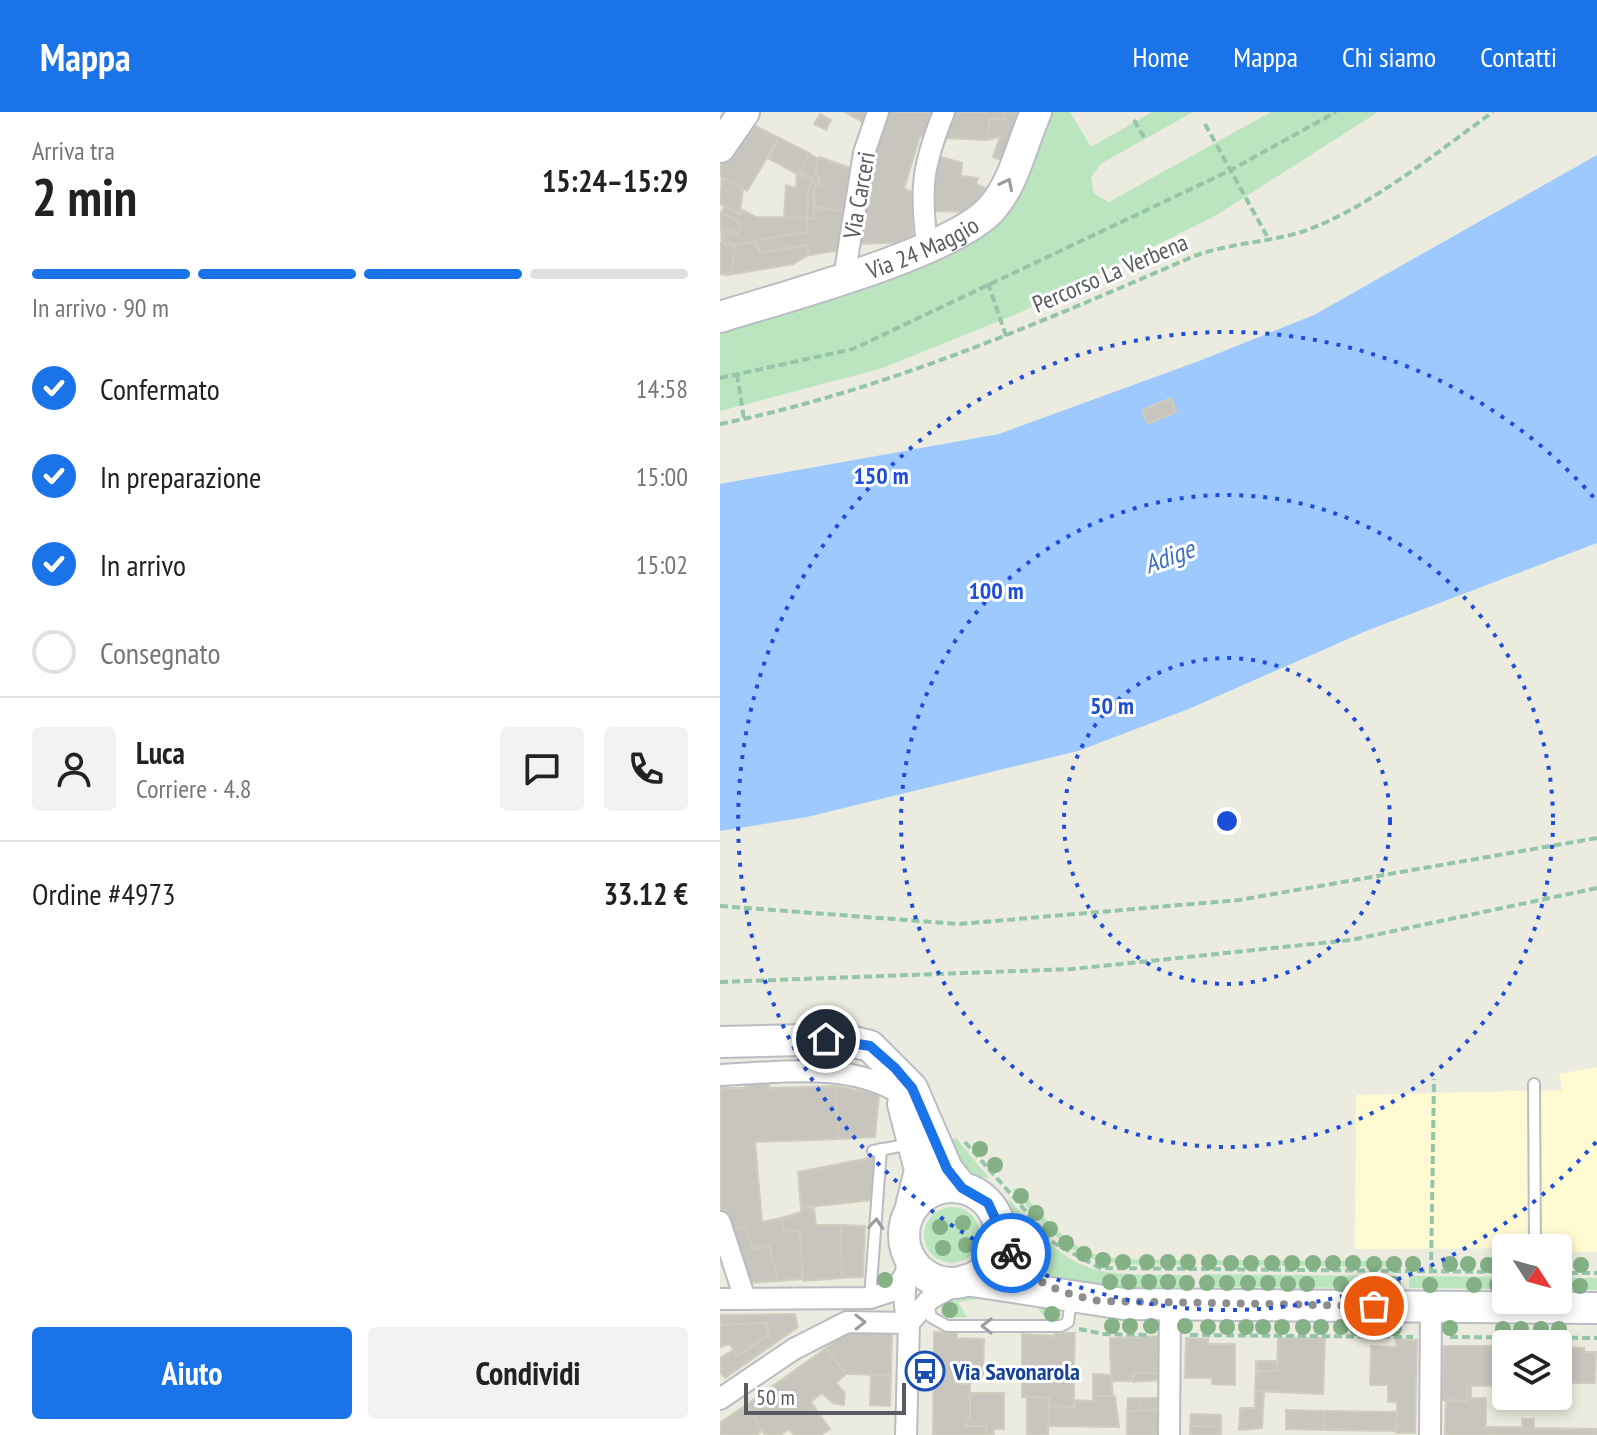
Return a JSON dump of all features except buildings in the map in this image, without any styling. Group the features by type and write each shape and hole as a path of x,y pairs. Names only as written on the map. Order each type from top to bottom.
{"street":[{"path":"720,147 744,112"},
{"name":"Via Carceri","path":"844,278 864,153 878,112"},
{"path":"927,246 922,207 925,159 944,112"},
{"name":"Via 24 Maggio","path":"728,312 844,278 970,226 995,206 1016,164 1036,112"},
{"path":"720,1042 854,1041 878,1050 897,1080 915,1143 919,1182 904,1229 907,1258 903,1305 909,1323 906,1435"},
{"path":"720,1075 838,1073 879,1082 897,1080 912,1088 954,1178 988,1203 1021,1266 1044,1284 1068,1310"},
{"path":"910,1211 921,1198 954,1178"},
{"path":"720,1222 745,1299"},
{"path":"720,1399 794,1349 847,1322 909,1323 930,1299 992,1262 1000,1230"},
{"path":"720,1299 870,1298 895,1290 907,1258"},
{"path":"907,1258 926,1276 943,1282 964,1281 1068,1310 1124,1304 1492,1305"},
{"path":"794,1349 821,1320 821,1306 815,1300"},
{"path":"1169,1435 1170,1304"},
{"path":"1430,1435 1431,1306"},
{"path":"1572,1306 1597,1308"}],"lane":[{"path":"1534,1084 1535,1234"},
{"path":"870,1298 877,1150 927,1143 954,1178"},
{"path":"930,1299 928,1309 931,1317 947,1326 1068,1310"}],"path":[{"path":"720,378 853,349 1229,171 1336,112"},
{"name":"Percorso La Verbena","path":"720,424 785,411 1006,336 1207,251 1309,229 1386,187 1493,112"},
{"path":"1134,120 1145,139"},
{"path":"1205,124 1268,238"},
{"path":"988,283 1006,336"},
{"path":"737,374 744,419"},
{"path":"720,906 794,914 975,923 1239,900 1597,838"},
{"path":"720,982 1072,969 1351,940 1597,888"},
{"path":"1431,1272 1434,1079"},
{"path":"964,1140 1054,1243 1100,1268 1492,1272"},
{"path":"1572,1273 1597,1273"},
{"path":"1068,1310 1104,1334 1157,1335"},
{"path":"1181,1335 1418,1337"},
{"path":"1442,1337 1597,1338"}],"shaded area":[{"path":"1597,1067 1597,1252 1572,1252 1572,1234 1492,1234 1492,1248 1355,1249 1356,1095 1562,1090 1559,1074"}],"green space":[{"path":"1048,112 1070,112 1091,147 1152,112 1193,112 1102,163 1091,177 1094,194 1109,202 1271,112 1378,112 1215,216 1021,312 883,368 720,411 720,332 924,263 990,230 1019,190"},
{"path":"956,1138 989,1178 970,1175 945,1142"},
{"path":"1017,1187 1059,1232 1093,1253 1111,1258 1193,1260 1192,1265 1131,1264 1090,1258 1073,1250 1036,1217 1013,1190"},
{"path":"1009,1199 1032,1226 1070,1259 1108,1272 1192,1275 1192,1287 1100,1286 1052,1276 1033,1267 1021,1254"},
{"path":"952,1207 972,1215 980,1235 972,1255 952,1263 932,1255 924,1235 932,1215"},
{"path":"1204,1260 1397,1261 1397,1267 1204,1265"},
{"path":"1204,1274 1397,1276 1397,1288 1203,1287"},
{"path":"1409,1276 1492,1277 1492,1289 1409,1288"},
{"path":"1572,1278 1597,1278 1597,1290 1572,1289"},
{"path":"990,1295 1058,1309 1061,1316 1046,1319 1036,1305 991,1297 958,1302 967,1317 948,1318 941,1314 941,1307 950,1301"}],"water":[{"name":"Adige","path":"1597,155 1597,543 1366,631 1191,708 1078,751 807,817 720,831 720,484 999,434 1199,361 1314,315"}],"way so far":[{"path":"1011,1253 1021,1266 1044,1284 1071,1296 1099,1301 1124,1304 1374,1306"}],"place":[{"name":"Via Savonarola","path":"925,1371"}],"route":[{"path":"826,1039 842,1039 870,1046 895,1068 912,1088 947,1169 962,1188 981,1196 988,1203 1011,1253"}]}
